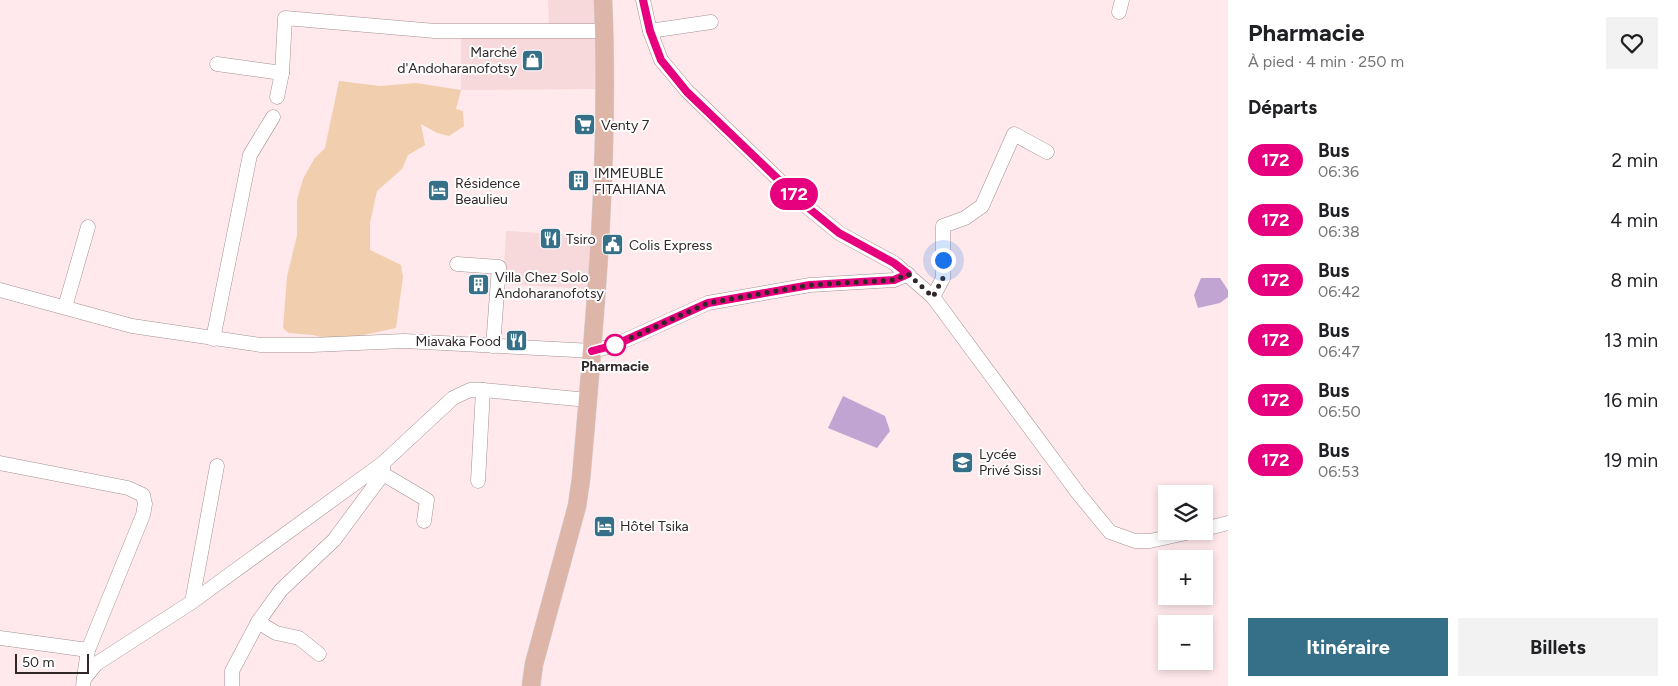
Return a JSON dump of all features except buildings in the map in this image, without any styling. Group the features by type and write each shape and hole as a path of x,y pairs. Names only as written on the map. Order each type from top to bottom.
{"main road":[{"path":"531,686 534,664 576,506 588,400 605,163 603,0"}],"street":[{"path":"643,0 650,31 661,60 687,92 806,206 839,233 894,263 933,297 1078,493 1110,532 1135,541 1150,542 1158,540"},
{"path":"277,97 282,73 285,18 435,31 604,31"},
{"path":"650,31 711,22"},
{"path":"217,64 282,73"},
{"path":"213,339 250,155 273,117"},
{"path":"933,297 943,278 943,226 965,218 982,206 1014,134 1047,152"},
{"path":"65,307 88,227"},
{"path":"456,264 499,267 493,346"},
{"path":"0,290 132,326 213,339 269,345 404,341 592,351 615,345 708,303 810,285 894,280 908,274"},
{"path":"83,683 96,664 192,602 383,468 453,398 470,390 484,390 588,400"},
{"path":"478,481 484,390"},
{"path":"0,463 128,488 143,495 145,504 143,515 88,650 83,683"},
{"path":"192,602 217,466"},
{"path":"383,468 427,500 424,521"},
{"path":"232,686 232,670 258,622 281,590 334,540 383,468"},
{"path":"1213,527 1228,523"},
{"path":"258,622 276,633 298,638 320,654"},
{"path":"0,638 88,650"}],"shaded area":[{"path":"548,0 599,0 600,27 549,27"},
{"name":"Marché d'Andoharanofotsy","path":"461,31 604,31 605,89 461,90"},
{"path":"339,81 380,86 416,83 461,90 456,109 463,111 464,126 449,136 437,133 421,124 425,145 408,155 402,169 377,191 370,223 370,250 401,265 403,277 396,328 336,341 313,335 289,333 283,328 287,277 297,235 297,200 303,179 314,159 325,148"},
{"path":"506,231 593,236 589,289 503,284"},
{"path":"1201,278 1220,278 1228,290 1228,297 1220,303 1198,308 1194,295"},
{"path":"843,396 885,416 890,431 877,448 828,428"}],"bus line":[{"name":"172","path":"592,351 615,345 708,303 810,285 894,280 908,274 894,263 839,233 806,206 687,92 661,60 650,31 643,0"}],"place":[{"name":"Marché d'Andoharanofotsy","path":"533,60"},
{"name":"Venty 7","path":"585,125"},
{"name":"IMMEUBLE FITAHIANA","path":"578,181"},
{"name":"Résidence Beaulieu","path":"439,191"},
{"name":"Tsiro","path":"550,239"},
{"name":"Colis Express","path":"613,245"},
{"name":"Villa Chez Solo Andoharanofotsy","path":"479,285"},
{"name":"Miavaka Food","path":"517,341"},
{"name":"Pharmacie","path":"615,345"},
{"name":"Lycée Privé Sissi","path":"963,462"},
{"name":"Hôtel Tsika","path":"604,526"}],"route":[{"path":"615,345 708,303 810,285 894,280 908,274 933,297 943,278 943,260"}]}
